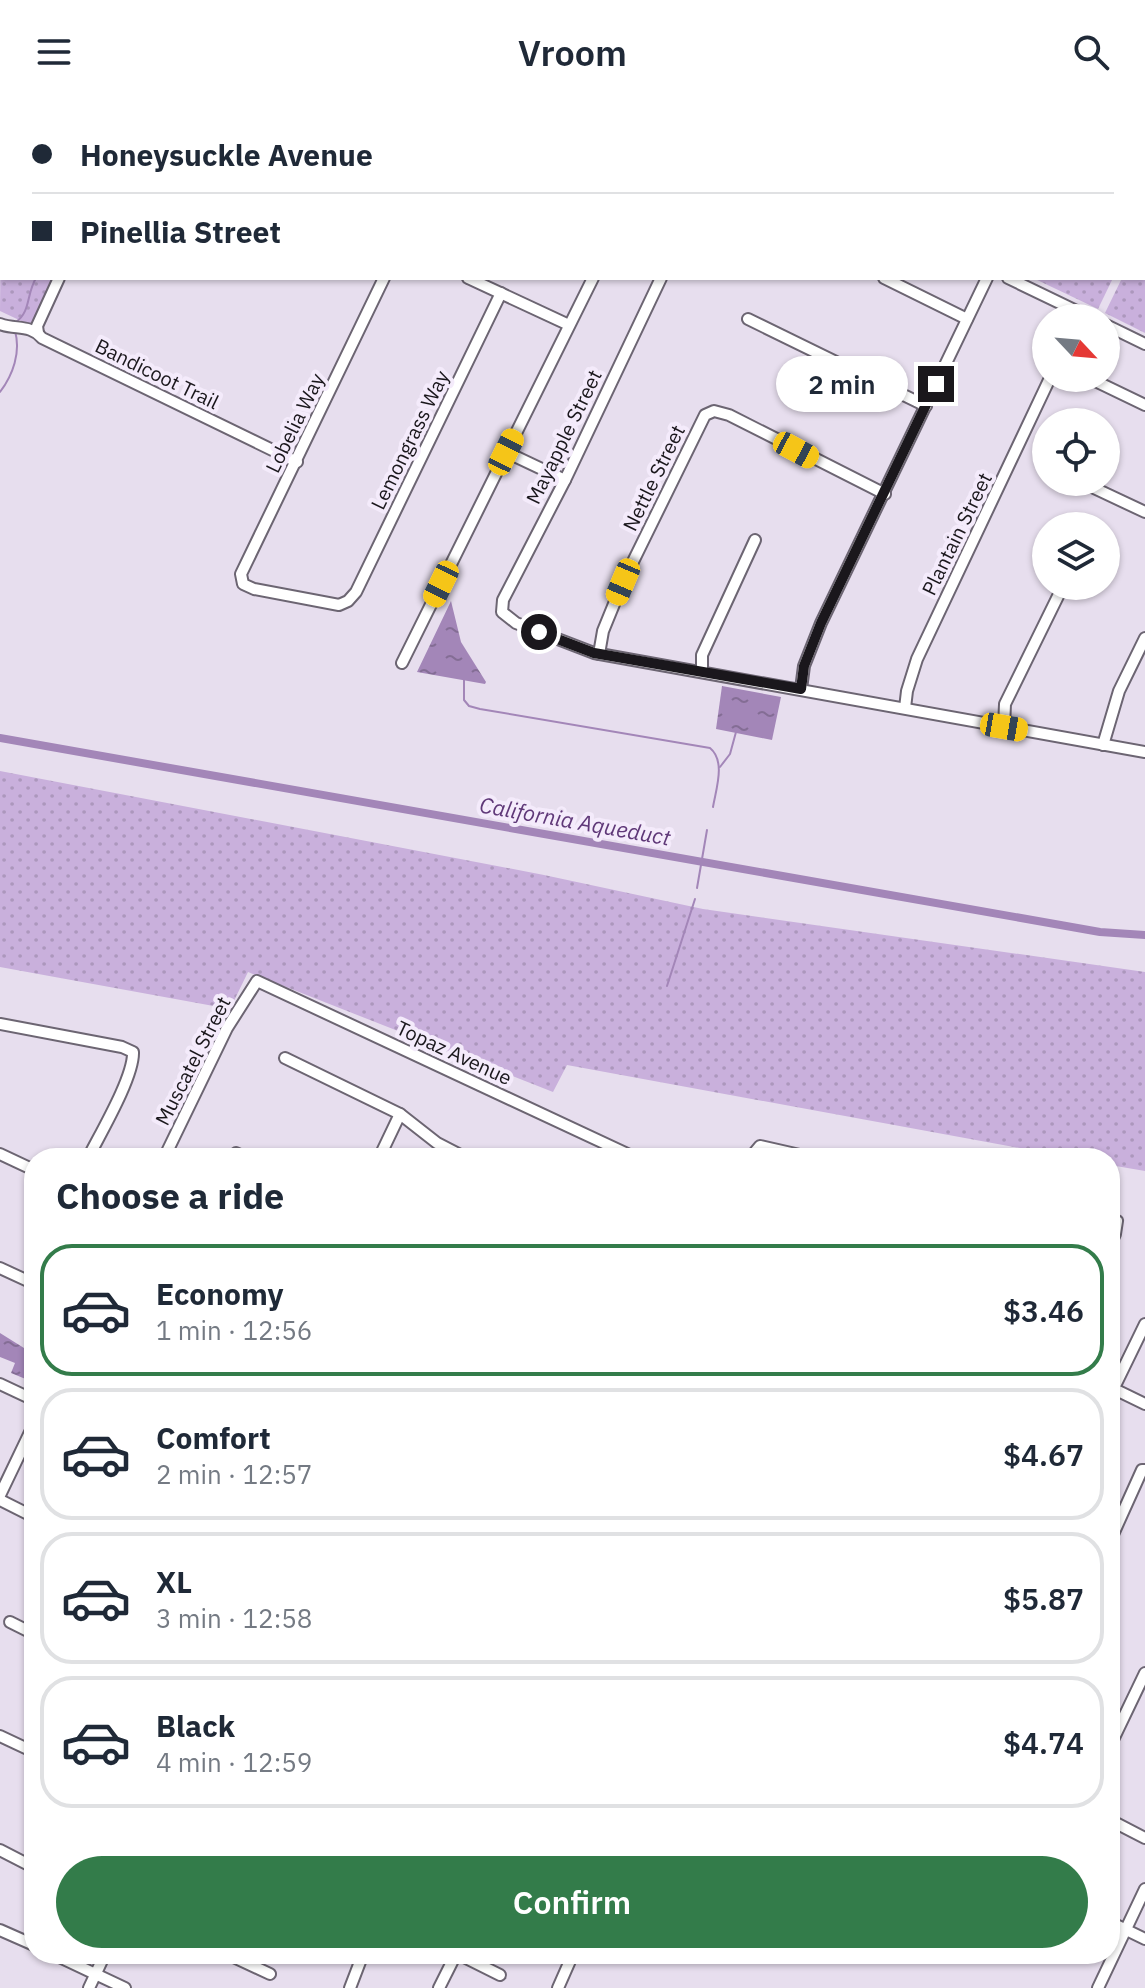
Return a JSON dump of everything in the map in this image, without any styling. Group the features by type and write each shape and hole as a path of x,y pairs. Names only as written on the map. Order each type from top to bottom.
{"street":[{"path":"38,333 37,326 58,280"},
{"name":"Lobelia Way","path":"243,584 241,574 383,280"},
{"path":"472,280 569,325"},
{"path":"402,663 592,280"},
{"name":"Mayapple Street","path":"599,654 516,623 502,612 503,600 565,480 660,280"},
{"path":"888,280 967,319"},
{"path":"801,689 804,666 821,623 986,280"},
{"path":"1012,280 1062,304"},
{"name":"Lemongrass Way","path":"243,584 254,589 339,605 356,592 501,293"},
{"path":"748,319 926,406"},
{"name":"Bandicoot Trail","path":"0,324 26,327 42,338 297,462"},
{"path":"1120,332 1145,344"},
{"name":"Plantain Street","path":"905,708 917,659 1043,392"},
{"path":"1118,392 1145,405"},
{"name":"Nettle Street","path":"599,654 603,631 623,582 705,415 714,411 729,415 885,494"},
{"path":"506,452 565,480"},
{"path":"1111,496 1145,512"},
{"path":"702,671 702,655 755,540"},
{"path":"1004,727 1005,704 1056,600"},
{"path":"1103,745 1119,691 1145,638"},
{"path":"599,654 1145,752"},
{"name":"Topaz Avenue","path":"257,981 614,1148"},
{"name":"Muscatel Street","path":"169,1148 227,1028 257,981"},
{"path":"0,1024 122,1047 133,1052 134,1061 124,1085 93,1148"},
{"path":"285,1058 400,1114 447,1148"},
{"path":"384,1148 400,1114"},
{"path":"0,1154 24,1165"},
{"path":"0,1268 24,1279"},
{"path":"1120,1373 1145,1324"},
{"path":"0,1384 24,1395"},
{"path":"1120,1394 1145,1404"},
{"path":"24,1446 0,1498 24,1511"},
{"path":"1120,1519 1143,1470"},
{"path":"10,1622 24,1629"},
{"path":"1120,1725 1145,1673"},
{"path":"0,1736 24,1747"},
{"path":"1120,1825 1145,1838"},
{"path":"0,1850 24,1861"},
{"path":"1120,1942 1145,1889"},
{"path":"1120,1927 1145,1939"},
{"path":"0,1930 24,1941"},
{"path":"74,1964 125,1988"},
{"path":"89,1988 100,1964"},
{"path":"248,1964 270,1974"},
{"path":"350,1988 359,1964"},
{"path":"439,1988 452,1964"},
{"path":"477,1964 500,1975"},
{"path":"558,1988 569,1964"},
{"path":"1098,1988 1110,1964"}],"shaded area":[{"path":"0,280 54,280 32,326 0,311"},
{"path":"1037,280 1112,280 1100,304 1088,304"},
{"path":"1121,280 1145,280 1145,333 1120,320 1120,304 1109,304"},
{"path":"0,771 544,875 703,909 1145,972 1145,1171 1120,1167 1120,1148 1019,1148 567,1065 553,1092 248,972 230,1009 0,967"}],"water":[{"path":"451,601 461,642 485,684 417,672"},
{"path":"722,686 781,697 772,740 716,729"},
{"path":"0,1333 24,1348 24,1378 11,1373 15,1363 0,1357"}],"waterway":[{"path":"16,322 24,313 35,280"},
{"path":"0,392 15,363 15,331"},
{"path":"464,680 464,700 469,706 710,748 719,768 713,807"},
{"path":"720,767 730,754 736,732"},
{"name":"California Aqueduct","path":"0,738 1100,932 1145,935"},
{"name":"California Aqueduct","path":"697,888 707,830"},
{"path":"667,986 695,899"}],"route":[{"path":"539,632 594,653 801,689 804,666 821,623 936,384"}]}
